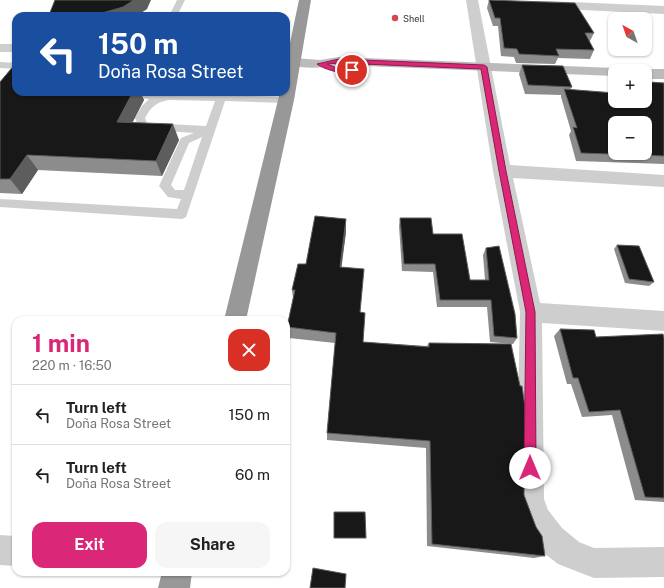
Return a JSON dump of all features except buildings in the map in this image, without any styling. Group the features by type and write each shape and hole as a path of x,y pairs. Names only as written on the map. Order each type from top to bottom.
{"highway":[{"path":"290,62 305,0"},
{"path":"236,316 286,96"},
{"path":"174,588 176,576"}],"street":[{"path":"488,3 472,1 502,171 531,312 530,499 537,519 551,539 569,553 594,563 664,562"},
{"path":"536,5 664,10"},
{"path":"0,48 12,48"},
{"path":"290,62 320,64 337,70 608,72"},
{"path":"485,71 608,81"},
{"path":"652,74 664,74"},
{"path":"652,83 664,84"},
{"path":"502,171 664,180"},
{"path":"531,312 664,321"},
{"path":"0,550 12,551"}],"lane":[{"path":"175,12 181,0"},
{"path":"0,65 12,66"},
{"path":"142,96 168,97"},
{"path":"195,96 158,98 149,103 140,118 143,125 150,127 211,130"},
{"path":"0,203 182,214 222,96"},
{"path":"235,96 286,100"},
{"path":"188,195 172,194 165,186 185,140 211,130"}],"place":[{"name":"Shell","path":"395,18"}],"route":[{"path":"352,70 337,70 320,64 339,61 484,67 502,171 531,312 530,468"}]}
